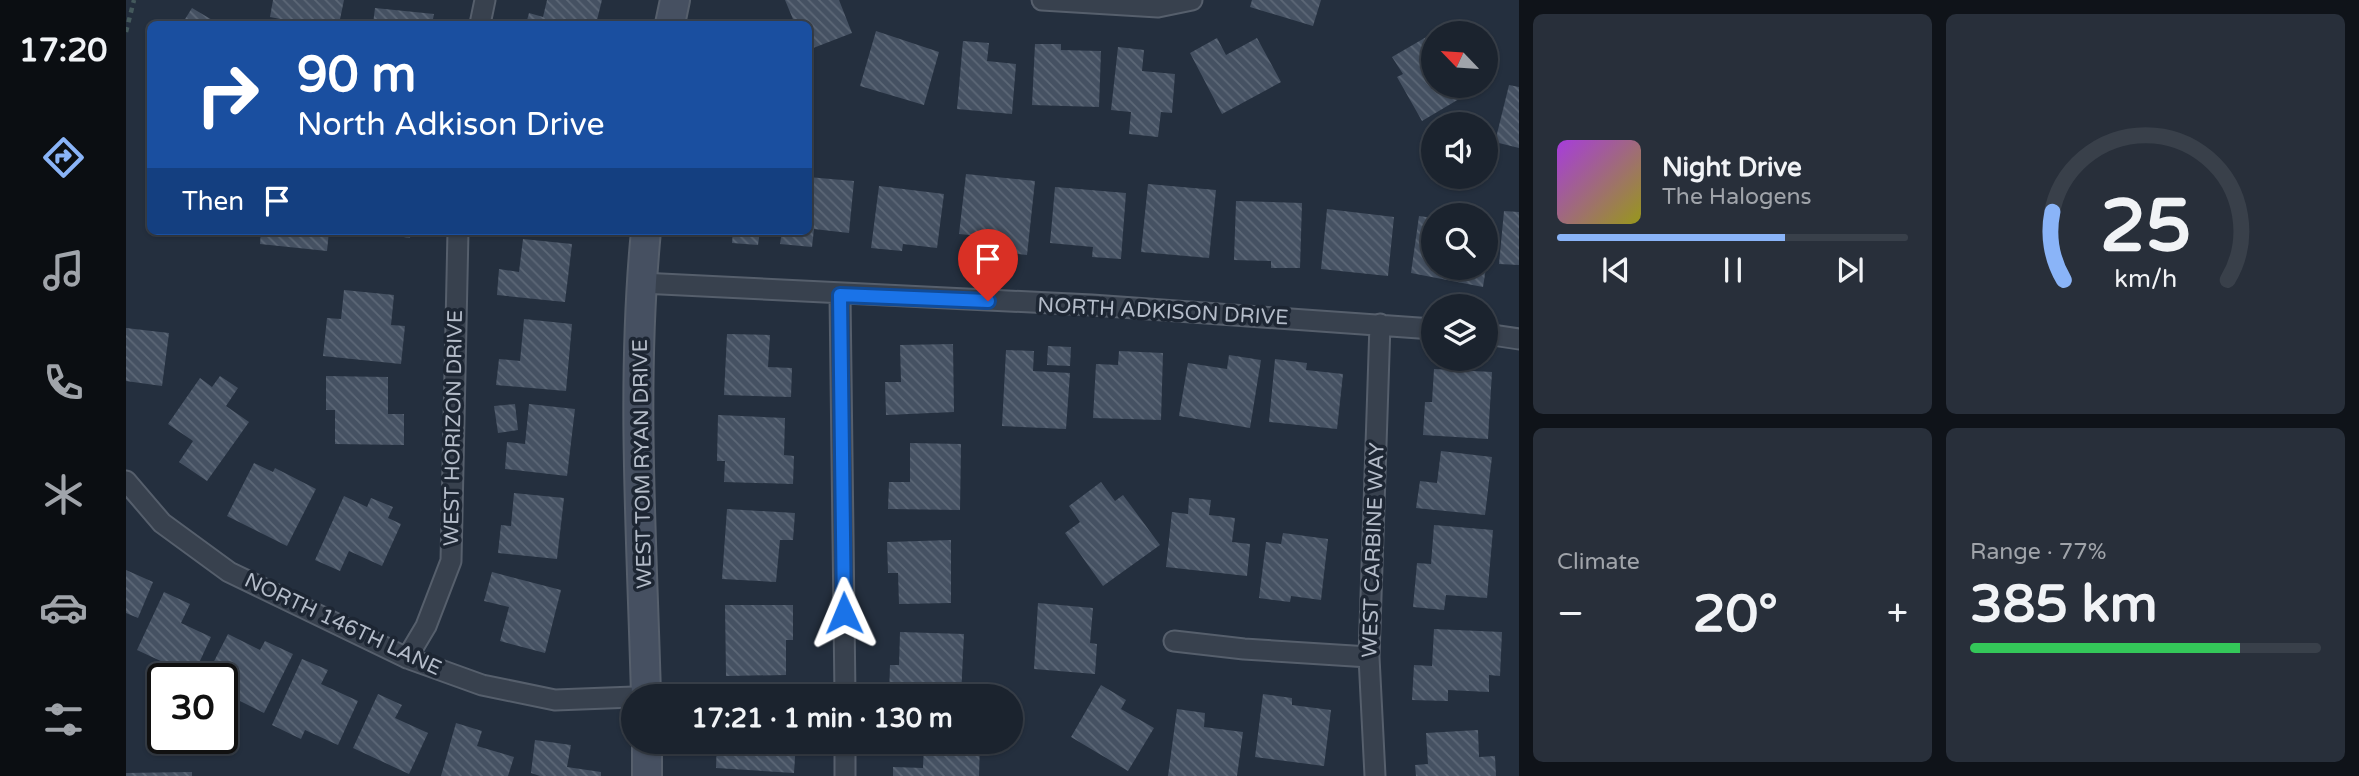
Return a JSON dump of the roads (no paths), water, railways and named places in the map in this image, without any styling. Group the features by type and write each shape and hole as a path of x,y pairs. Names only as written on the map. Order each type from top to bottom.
{"street":[{"path":"481,21 485,0"},
{"path":"671,21 675,0"},
{"path":"1042,0 1158,7 1192,0"},
{"name":"WEST HORIZON DRIVE","path":"407,658 426,625 452,561 458,235"},
{"name":"WEST TOM RYAN DRIVE","path":"646,235 641,283 640,472 646,684"},
{"name":"NORTH ADKISON DRIVE","path":"641,283 840,295 1092,305 1421,328"},
{"path":"840,295 845,684"},
{"name":"WEST CARBINE WAY","path":"1375,776 1369,657 1380,324"},
{"path":"1498,335 1519,338"},
{"name":"NORTH 146TH LANE","path":"126,481 162,523 229,572 407,658 482,685 555,700 621,697"},
{"path":"1174,640 1244,649 1369,657"},
{"path":"647,754 647,776"},
{"path":"845,754 845,776"}]}
